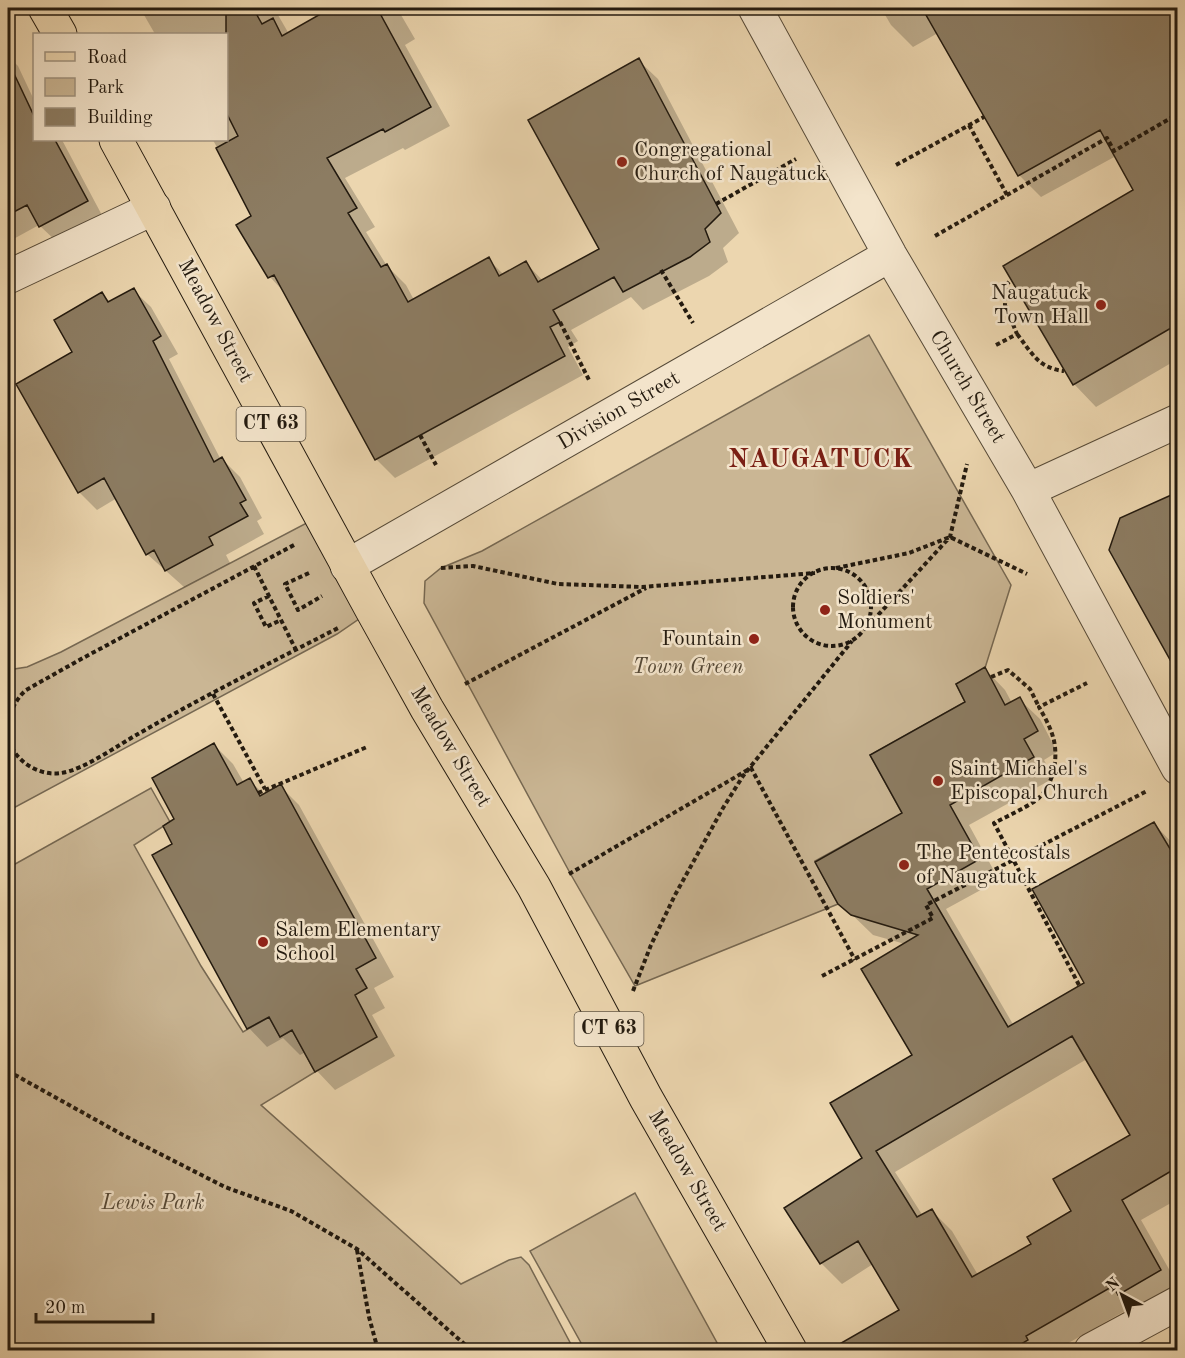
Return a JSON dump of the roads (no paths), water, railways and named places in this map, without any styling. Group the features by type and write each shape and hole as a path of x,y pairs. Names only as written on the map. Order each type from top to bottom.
{"main road":[{"path":"45,8 59,33"},
{"name":"Meadow Street","path":"117,141 347,566 427,709 534,887 646,1098 790,1350"}],"street":[{"name":"Church Street","path":"755,8 890,255 1028,490 1178,768"},
{"path":"8,277 154,208"},
{"name":"Division Street","path":"347,566 890,255"},
{"path":"1028,490 1178,421"},
{"path":"1091,1350 1178,1303"}],"place":[{"name":"Congregational Church of Naugatuck","path":"622,162"},
{"name":"Naugatuck Town Hall","path":"1101,305"},
{"name":"Soldiers' Monument","path":"825,610"},
{"name":"Fountain","path":"754,639"},
{"name":"Saint Michael's Episcopal Church","path":"938,781"},
{"name":"The Pentecostals of Naugatuck","path":"904,865"},
{"name":"Salem Elementary School","path":"263,942"}],"district":[{"name":"NAUGATUCK","path":"821,459"}],"park label":[{"name":"Town Green","path":"688,667"},
{"name":"Lewis Park","path":"153,1203"}]}
